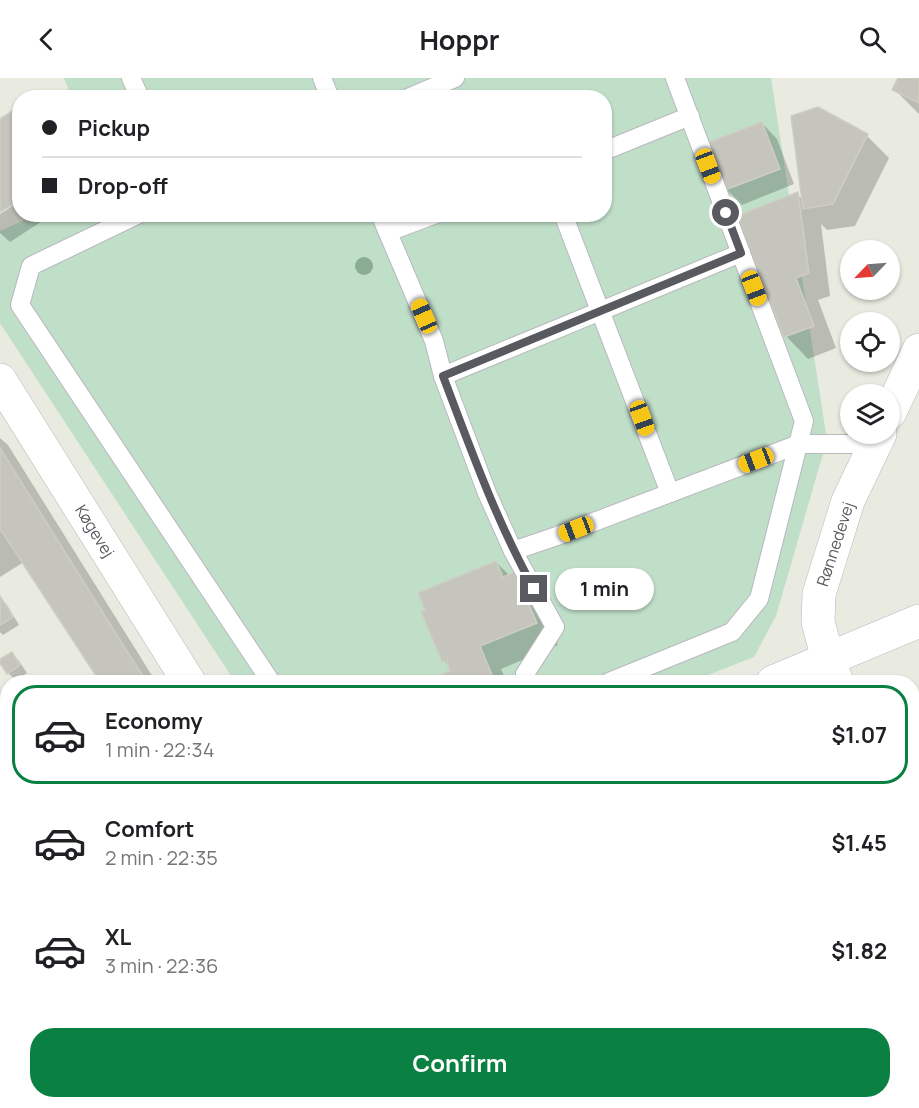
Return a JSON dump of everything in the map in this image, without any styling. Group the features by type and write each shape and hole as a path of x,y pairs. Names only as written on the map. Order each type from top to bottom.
{"street":[{"path":"900,391 919,350"},
{"name":"Køgevej","path":"0,380 185,675"},
{"name":"Rønnedevej","path":"832,671 818,621 819,594 848,501 875,444"},
{"path":"811,675 832,671 919,621"}],"lane":[{"path":"427,90 455,78"},
{"path":"626,675 732,632 759,599 804,421 675,78"},
{"path":"612,148 690,116"},
{"path":"122,222 31,266 20,305 266,675"},
{"path":"384,222 434,340 443,376 487,493 513,551 555,627 525,675"},
{"path":"388,232 415,222"},
{"path":"566,222 670,493"},
{"path":"443,376 741,253"},
{"path":"513,551 799,444 840,441"}],"green space":[{"path":"64,78 771,78 827,440 776,616 754,657 708,675 230,675 0,323 0,231 20,222 612,222 612,90 69,90"}],"building":[{"path":"898,78 919,78 919,103 892,90"},
{"path":"818,107 868,134 833,204 803,209 791,116"},
{"path":"12,111 12,205 0,212 0,119"},
{"path":"762,122 780,169 725,190 707,143"},
{"path":"798,192 809,273 796,278 814,326 784,337 737,216"},
{"path":"0,448 142,675 95,675 0,531"},
{"path":"496,561 503,577 515,572 537,623 480,646 492,675 442,675 450,671 446,660 442,662 421,611 425,610 418,593"},
{"path":"0,596 13,617 0,625"},
{"path":"12,652 20,665 7,674 0,659"}],"route":[{"path":"534,589 513,551 487,493 443,376 741,253 726,213"}]}
